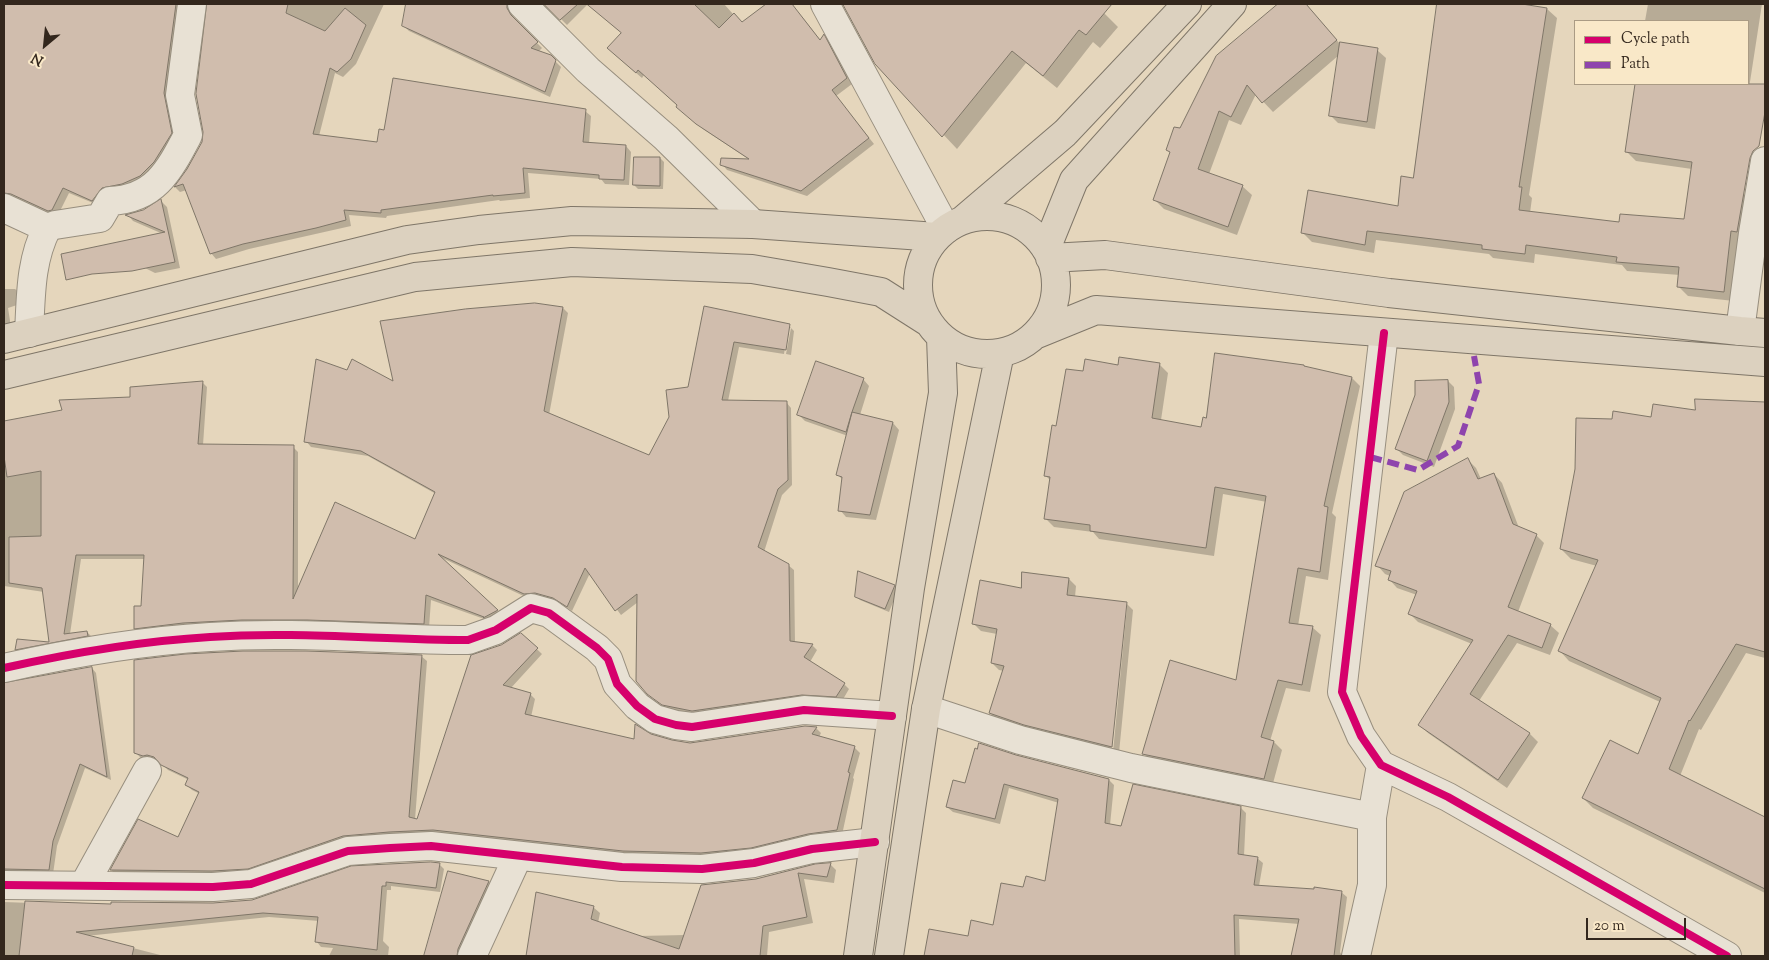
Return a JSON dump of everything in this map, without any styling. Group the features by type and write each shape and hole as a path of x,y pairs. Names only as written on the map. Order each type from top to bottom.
{"main road":[{"path":"858,956 910,588 942,393 935,330 921,305 918,287 920,269 927,252 949,229 1065,133 1187,4"},
{"path":"1048,253 1074,180 1232,4"},
{"path":"16,336 407,240 479,230 572,222 949,229 987,216 1010,220 1031,232 1048,253 1055,270 1055,298 1045,323 1037,334"},
{"path":"1048,253 1105,255 1389,293 1753,332"},
{"path":"4,374 415,277 572,262 752,269 881,292 935,330 950,344 969,352 990,354 1000,353 1020,346 1037,334 1096,310 1765,362"},
{"path":"889,956 926,710 1000,353"}],"street":[{"path":"4,208 47,228 100,218 110,201 127,200 150,188 164,176 173,164 188,134 180,95 192,4"},
{"path":"522,4 588,70 666,138 752,224"},
{"path":"825,4 949,229"},
{"path":"1753,332 1753,233 1765,161"},
{"path":"16,336 37,253 47,228"},
{"path":"1384,333 1342,692 1361,736 1380,765 1448,797 1727,956"},
{"path":"4,668 150,642 211,636 277,635 468,640 496,630 531,608 549,613 597,648 608,659 617,684 637,706 655,718 676,725 692,727 804,710 892,716"},
{"path":"926,710 1020,740 1131,768 1372,817"},
{"path":"1356,956 1372,885 1372,817 1380,765"},
{"path":"84,885 147,771"},
{"path":"4,885 213,887 251,884 348,851 431,846 622,867 702,869 754,863 812,849 875,842"},
{"path":"472,956 518,856"}],"building":[{"path":"4,4 176,4 164,93 172,133 154,162 140,176 122,184 102,188 92,201 63,188 52,210 48,211 11,194 4,193"},
{"path":"207,4 288,4 286,13 325,31 345,8 366,25 351,59 337,72 330,68 313,134 377,142 379,129 384,130 393,78 586,109 583,142 626,145 624,180 599,179 599,175 523,168 525,193 493,195 381,210 381,213 344,210 346,220 243,244 210,254 183,184 174,187 187,169 202,142 203,132 196,94"},
{"path":"406,4 507,4 511,15 538,42 531,48 551,55 556,60 545,92 402,26"},
{"path":"544,4 578,4 560,20"},
{"path":"587,4 694,4 719,28 734,13 742,22 766,4 792,4 820,40 824,34 847,78 832,90 869,138 801,191 720,165 721,158 749,159 696,124 638,70 636,73 607,48 621,33"},
{"path":"843,4 1112,4 1086,35 1079,30 1043,76 1012,51 942,137 875,64"},
{"path":"1278,4 1306,4 1337,40 1262,103 1247,85 1231,117 1219,111 1198,169 1243,185 1228,227 1153,200 1170,152 1166,150 1174,127 1180,128 1216,56"},
{"path":"1437,4 1522,4 1547,8 1519,187 1522,187 1519,210 1619,222 1620,214 1684,219 1692,162 1625,152 1635,85 1765,84 1765,112 1759,146 1753,151 1750,158 1737,232 1731,231 1724,292 1677,287 1679,267 1616,262 1617,257 1526,245 1525,254 1482,249 1482,245 1367,231 1365,245 1301,233 1308,190 1398,206 1401,176 1413,178"},
{"path":"1340,42 1378,48 1367,122 1329,116"},
{"path":"634,157 660,157 660,186 633,185"},
{"path":"161,199 175,262 132,271 92,274 66,280 61,254 165,232 125,215 143,210"},
{"path":"535,303 563,307 544,411 649,455 669,417 666,390 688,387 704,306 790,324 786,350 734,342 722,400 787,401 788,480 778,489 758,547 789,564 790,641 813,644 804,657 845,683 836,697 802,695 692,711 662,705 647,694 636,681 637,594 615,611 585,568 567,607 553,598 535,593 524,594 438,554 498,610 483,618 426,595 424,624 242,620 183,623 134,629 134,606 141,606 144,555 76,555 64,634 87,631 88,636 15,650 17,639 49,642 42,588 9,583 9,537 41,536 41,471 7,477 4,456 4,421 62,410 59,400 130,397 130,387 203,381 198,444 294,445 293,599 335,502 415,539 435,492 361,451 304,442 316,359 347,370 352,359 393,381 380,321 465,309"},
{"path":"1215,353 1304,365 1352,377 1324,506 1328,507 1320,572 1298,568 1289,623 1313,626 1302,685 1278,680 1261,737 1274,741 1264,779 1142,754 1170,660 1236,680 1266,496 1215,487 1206,548 1090,531 1090,525 1044,519 1050,477 1044,476 1052,425 1056,426 1066,369 1083,371 1085,359 1118,365 1119,357 1160,363 1152,418 1201,427 1203,417 1206,418"},
{"path":"816,361 864,378 846,432 797,415"},
{"path":"1448,380 1449,402 1427,461 1395,449 1415,395 1415,381"},
{"path":"1695,399 1765,402 1765,652 1736,644 1689,720 1669,769 1765,817 1765,889 1582,798 1610,740 1638,754 1661,698 1558,651 1598,560 1560,549 1575,469 1576,418 1612,419 1613,411 1651,417 1653,404 1695,410"},
{"path":"852,412 893,422 870,515 838,511 842,477 836,475"},
{"path":"1468,458 1478,479 1494,473 1513,524 1537,534 1508,607 1551,624 1542,648 1508,635 1470,694 1530,733 1498,780 1418,725 1473,640 1408,614 1417,591 1388,580 1391,571 1375,566 1404,492"},
{"path":"858,571 895,585 885,609 855,597"},
{"path":"1022,572 1069,578 1067,595 1127,602 1112,747 1024,725 989,713 1004,666 991,663 997,629 972,624 980,580 1021,588"},
{"path":"521,633 538,648 503,685 531,693 525,714 634,739 635,724 651,734 690,743 805,726 817,727 812,734 855,746 837,830 808,834 751,848 701,853 623,851 433,830 389,832 343,836 248,869 212,871 110,870 138,819 178,837 199,792 185,785 188,778 161,765 154,757 134,753 134,660 185,654 243,651 422,655 409,817 417,819 471,655 501,645"},
{"path":"92,667 107,777 80,764 53,841 49,870 4,869 4,683"},
{"path":"979,743 1016,755 1109,779 1105,823 1121,826 1133,784 1241,806 1238,854 1258,857 1254,885 1314,889 1314,887 1342,891 1334,956 1291,956 1299,919 1234,915 1235,956 924,956 929,929 968,936 971,920 993,925 1001,883 1023,887 1026,876 1045,881 1058,799 1004,784 995,819 946,807 953,780 965,783 975,748 977,749"},
{"path":"440,863 436,888 386,882 386,886 382,886 377,950 315,942 318,917 263,913 76,932 134,947 132,956 19,956 25,901 111,904 111,902 213,903 252,900 351,866"},
{"path":"831,863 827,877 798,873 807,917 763,926 760,956 526,956 536,892 594,906 591,919 679,949 701,885 756,879 815,864"},
{"path":"448,871 489,881 458,949 457,956 424,956"}],"marked path":[{"path":"1370,457 1418,470 1458,446 1479,384 1474,356"}],"cycle path":[{"path":"1384,333 1342,692 1361,736 1381,765 1448,797 1727,956"},
{"path":"4,668 106,648 158,641 242,635 468,640 496,630 531,608 549,613 597,648 608,659 617,684 637,706 655,719 692,727 804,710 892,716"},
{"path":"4,885 213,887 251,884 348,851 431,846 622,867 702,869 754,863 812,849 875,842"}]}
